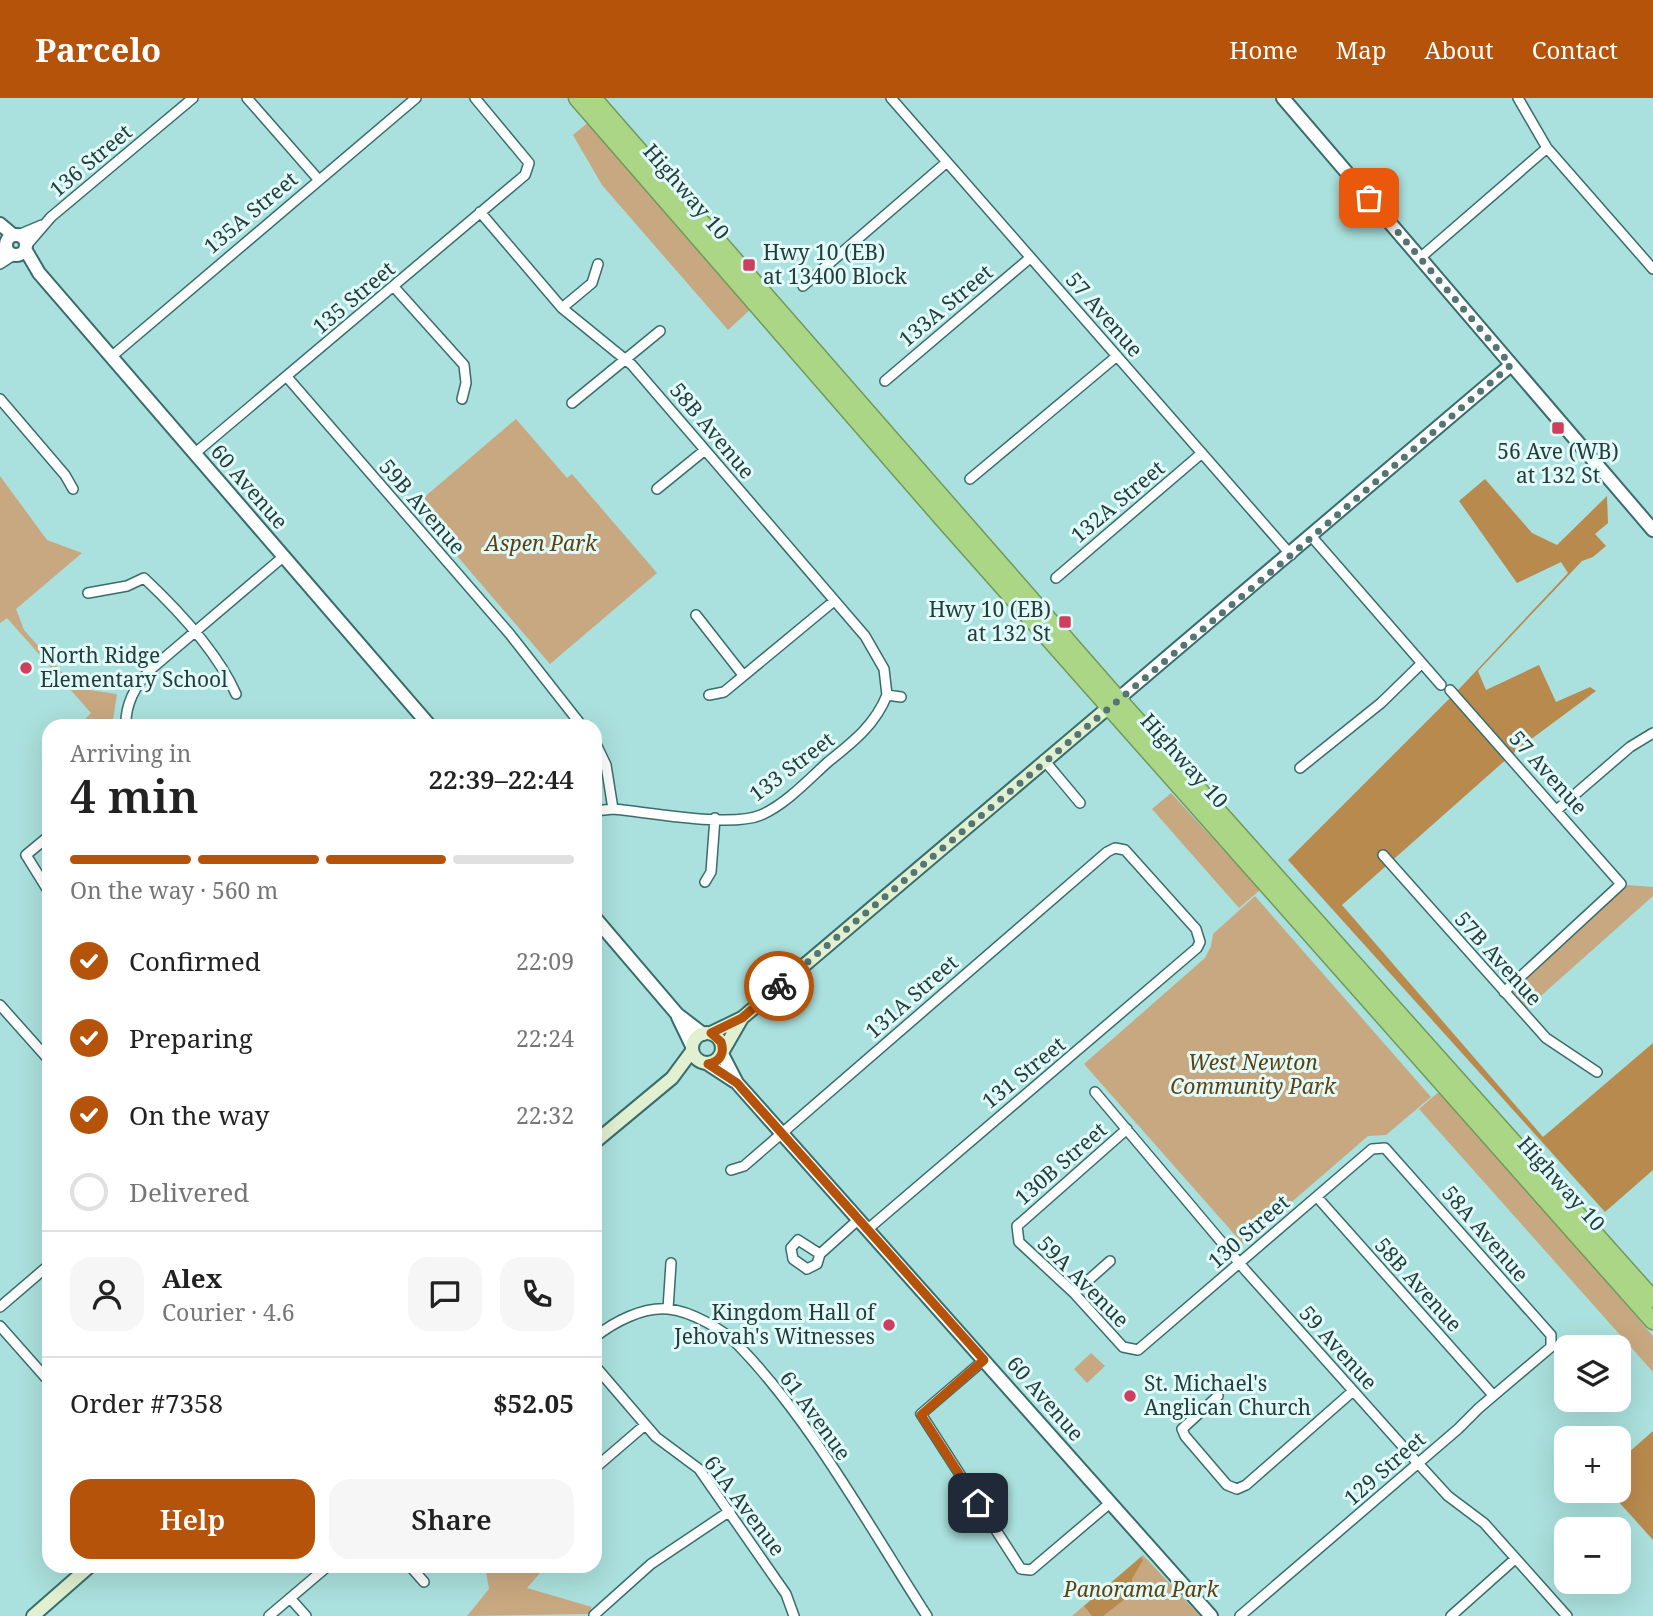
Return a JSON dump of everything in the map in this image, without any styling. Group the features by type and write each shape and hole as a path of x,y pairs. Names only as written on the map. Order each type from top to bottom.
{"highway":[{"name":"Highway 10","path":"577,98 1113,703 1653,1321"},
{"name":"Highway 10","path":"593,98 1113,703 1653,1299"}],"main road":[{"path":"602,1136 672,1078 692,1049 696,1038 742,1018 1113,703"},
{"path":"672,1078 716,1061 742,1018"},
{"path":"707,1033 721,1042 722,1052"},
{"path":"692,1049 697,1059 707,1064"},
{"path":"33,1616 82,1573"}],"street":[{"name":"136 Street","path":"0,264 12,245 44,224 193,98"},
{"path":"247,98 318,179"},
{"name":"135A Street","path":"111,357 416,98"},
{"name":"135 Street","path":"194,454 525,175 529,163 475,98"},
{"name":"57 Avenue","path":"891,98 1291,555"},
{"path":"1283,98 1653,530"},
{"path":"1518,98 1547,148 1653,269"},
{"path":"1420,258 1547,148"},
{"path":"803,286 947,162"},
{"name":"58B Avenue","path":"480,212 562,308 624,357 834,601 874,649 884,670 887,695"},
{"name":"60 Avenue","path":"0,224 12,245 424,719"},
{"name":"133A Street","path":"885,381 1030,258"},
{"path":"562,308 592,283 598,264"},
{"path":"394,287 464,365 466,383 462,399"},
{"path":"572,403 624,357 660,331"},
{"path":"970,479 1117,356"},
{"path":"1113,703 1291,555 1511,365"},
{"name":"59B Avenue","path":"287,377 509,633 577,719"},
{"path":"0,399 74,489"},
{"path":"657,489 705,450"},
{"name":"132A Street","path":"1056,578 1202,453"},
{"path":"1312,537 1441,685"},
{"path":"126,719 127,708 137,683 284,557"},
{"path":"88,593 127,586 144,578 228,674 236,694"},
{"path":"709,695 724,692 834,601"},
{"path":"695,615 743,676"},
{"path":"1300,768 1381,704 1421,664"},
{"name":"57 Avenue","path":"1450,690 1620,878 1621,887 1504,992"},
{"path":"887,695 901,697"},
{"name":"133 Street","path":"602,810 749,818 779,804 866,730 887,695"},
{"path":"1558,809 1630,747 1653,733"},
{"path":"602,755 607,765 612,809"},
{"path":"1044,760 1080,803"},
{"path":"705,882 711,872 715,818"},
{"path":"42,842 26,855 42,881"},
{"name":"131 Street","path":"820,1254 863,1224 1055,1067 1076,1053 1191,953 1199,942 1196,929 1130,854 1115,848"},
{"name":"131A Street","path":"731,1170 744,1166 1107,852 1115,848"},
{"name":"57B Avenue","path":"1383,855 1546,1038 1597,1072"},
{"path":"602,926 677,1014 707,1033"},
{"path":"0,1005 42,1052"},
{"path":"677,1014 692,1049"},
{"name":"60 Avenue","path":"722,1052 737,1083"},
{"name":"60 Avenue","path":"707,1064 737,1083 783,1133 1211,1616"},
{"name":"59 Avenue","path":"1095,1092 1353,1391 1448,1496 1484,1523 1567,1616"},
{"name":"130B Street","path":"1017,1226 1127,1129"},
{"name":"130 Street","path":"1138,1350 1372,1149 1385,1148"},
{"name":"58A Avenue","path":"1385,1148 1551,1335 1551,1347"},
{"name":"58B Avenue","path":"1317,1197 1493,1395"},
{"name":"59A Avenue","path":"1017,1226 1019,1242 1073,1293 1124,1347 1138,1350"},
{"path":"1073,1293 1110,1261"},
{"path":"602,1332 618,1321 668,1309 671,1263"},
{"path":"0,1307 42,1271"},
{"name":"61 Avenue","path":"668,1309 703,1321 737,1343 814,1443 927,1616"},
{"path":"0,1326 42,1372"},
{"name":"129 Street","path":"1240,1616 1419,1464 1493,1395 1551,1347"},
{"path":"984,1360 921,1415 1021,1569 1031,1570 1110,1503"},
{"name":"61A Avenue","path":"602,1374 656,1437 699,1469 786,1594 794,1616"},
{"path":"1218,1396 1182,1429 1227,1485 1237,1489 1246,1485 1353,1391"},
{"path":"602,1462 645,1425"},
{"path":"594,1615 651,1564 730,1511"},
{"path":"1451,1616 1515,1559"},
{"path":"269,1616 320,1573"},
{"path":"416,1573 424,1582"},
{"path":"290,1598 306,1616"}],"green space":[{"path":"590,121 751,309 728,330 602,185 573,135"},
{"name":"Aspen Park","path":"516,419 567,478 572,474 657,573 550,664 414,506"},
{"path":"0,476 47,540 82,553 16,609 24,630 76,688 117,694 113,719 85,719 91,713 7,618 0,623"},
{"path":"1171,793 1260,890 1239,908 1152,809"},
{"path":"1627,885 1653,887 1653,896 1524,1011 1508,992 1513,984"},
{"name":"West Newton Community Park","path":"1255,896 1431,1097 1386,1135 1368,1136 1243,1244 1084,1064 1205,958 1213,934"},
{"path":"1441,1090 1653,1336 1653,1372 1631,1347 1631,1335 1620,1335 1419,1109"},
{"path":"1091,1353 1105,1366 1087,1383 1074,1369"},
{"name":"Panorama Park","path":"1143,1555 1200,1616 1072,1616"},
{"path":"486,1573 540,1573 527,1588 592,1607 588,1614 467,1616 489,1589"}],"shaded area":[{"path":"1485,479 1532,533 1557,545 1607,496 1608,523 1595,534 1606,546 1593,557 1582,561 1478,671 1486,690 1539,665 1556,702 1590,687 1596,691 1518,749 1342,905 1543,1137 1653,1043 1653,1170 1605,1212 1288,860 1460,688 1568,573 1561,562 1517,583 1459,501"},
{"path":"1653,1431 1653,1540 1620,1503 1631,1503 1631,1450"},
{"path":"1141,1557 1143,1560 1132,1579 1129,1596 1103,1616 1092,1616 1084,1606"}],"way so far":[{"path":"779,986 1044,760 1291,555 1511,365 1369,198"}],"place":[{"name":"Hwy 10 (EB) at 13400 Block","path":"749,265"},
{"name":"56 Ave (WB) at 132 St","path":"1558,428"},
{"name":"Hwy 10 (EB) at 132 St","path":"1065,622"},
{"name":"North Ridge Elementary School","path":"26,668"},
{"name":"Kingdom Hall of Jehovah's Witnesses","path":"889,1325"},
{"name":"St. Michael's Anglican Church","path":"1130,1396"}],"route":[{"path":"779,986 742,1018 711,1033 719,1038 723,1051 720,1058 708,1064 737,1083 984,1360 921,1415 978,1503"}]}
